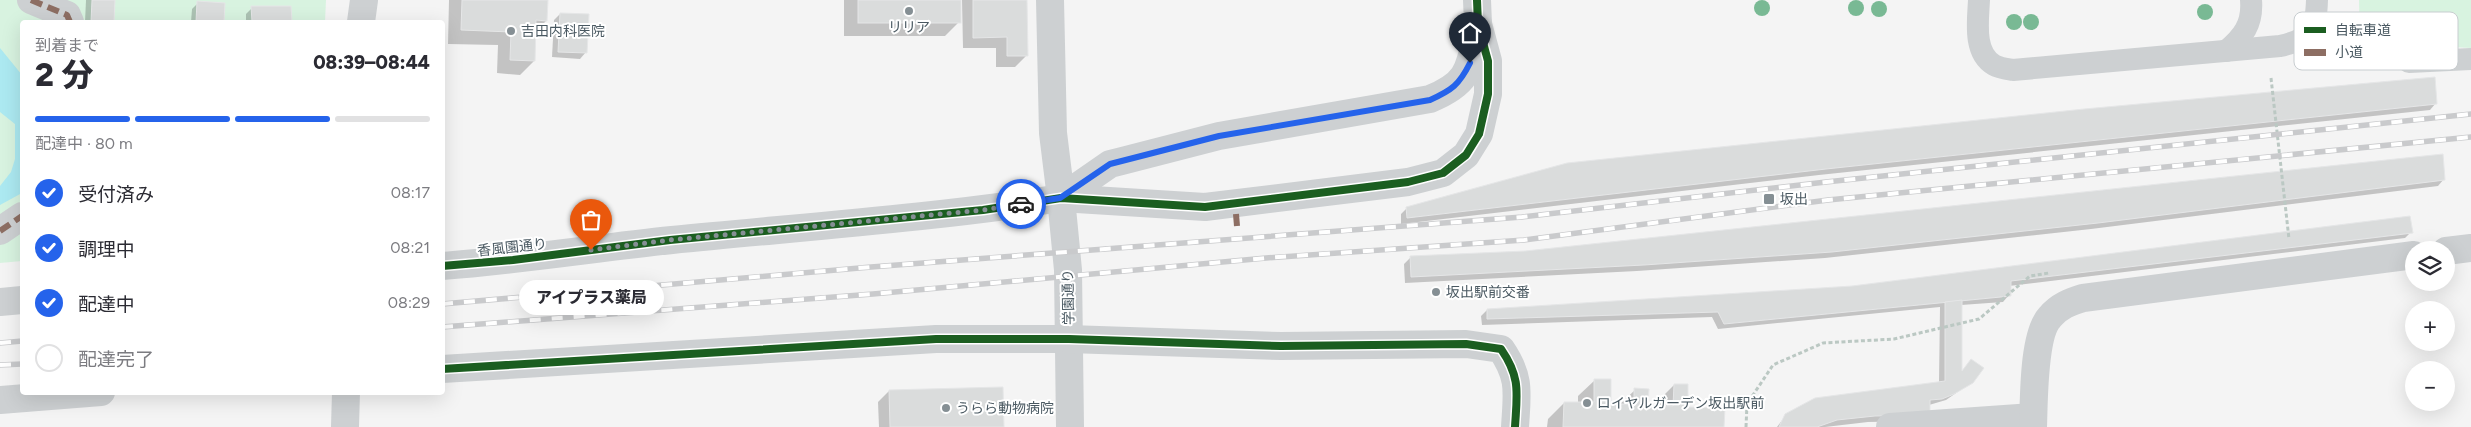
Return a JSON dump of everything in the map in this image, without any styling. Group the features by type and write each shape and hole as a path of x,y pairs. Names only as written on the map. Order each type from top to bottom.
{"street":[{"path":"31,0 67,15 69,20"},
{"path":"361,20 364,0"},
{"name":"学園通り","path":"1050,0 1053,133 1068,270 1070,427"},
{"path":"1060,198 1206,207 1408,182 1443,173 1466,155 1480,134 1488,94 1488,61 1478,12"},
{"path":"1060,198 1110,164 1219,136 1430,100 1450,90 1462,80 1470,63 1478,12"},
{"name":"香風園通り","path":"445,266 513,260 670,240 983,210 1060,198"},
{"path":"0,231 20,217"},
{"path":"2455,250 2471,248"},
{"path":"1890,427 2033,422 2040,336 2048,318 2063,305 2083,298 2405,256"},
{"path":"0,302 20,300"},
{"path":"445,369 936,338 1069,338 1281,346 1466,344 1501,349 1512,365 1517,382 1515,427"},
{"path":"0,400 63,395"},
{"path":"345,427 346,395"}],"lane":[{"path":"1978,0 1979,37 1984,56 1994,66 2013,70 2226,51 2294,42"},
{"path":"2226,51 2241,38 2245,31 2248,24 2251,0"},
{"path":"2458,60 2471,59"}],"path":[{"path":"2271,73 2289,242"}],"green space":[{"path":"0,0 326,0 325,20 20,20 20,261 0,263"},
{"path":"2359,0 2471,0 2471,48 2458,47 2458,12 2359,12"}],"water":[{"path":"0,48 20,73 20,194 0,205 0,186 11,172 15,159 15,124 0,112"}],"building":[{"path":"92,0 115,0 114,20 91,20"},
{"name":"吉田内科医院","path":"462,0 548,0 547,21 536,20 535,61 510,60 511,32 461,30"},
{"name":"リリア","path":"858,0 961,0 961,23 858,23"},
{"path":"973,0 1027,0 1028,56 1007,56 1007,37 973,38"},
{"path":"197,1 225,3 224,20 196,20"},
{"path":"251,6 291,6 292,20 252,20"},
{"path":"560,13 589,14 587,53 558,52"},
{"path":"2435,77 2437,104 1826,169 1407,218 1406,207 1567,163 2084,109"},
{"path":"2443,154 2445,180 2098,223 1832,252 1644,265 1411,277 1410,256 1525,251"},
{"path":"2410,216 2413,233 2011,281 2011,296 1724,324 1718,312 1487,319 1487,309 1852,286"},
{"path":"1962,300 1962,371 1971,359 1984,368 1973,383 1942,399 1930,400 1930,415 1875,416 1837,420 1817,427 1779,427 1785,414 1815,398 1945,381 1945,302"},
{"name":"ロイヤルガーデン坂出駅前","path":"1594,379 1611,379 1611,404 1634,404 1634,388 1649,389 1648,405 1673,406 1674,384 1688,384 1688,407 1725,408 1724,427 1563,427 1564,402 1594,402"},
{"name":"うらら動物病院","path":"1003,387 1004,427 890,427 889,390"}],"railway":[{"path":"445,304 871,267 1522,217 1826,182 2471,114"},
{"path":"445,327 873,294 1266,258 1524,240 1828,200 2471,137"},
{"path":"0,343 20,341"},
{"path":"0,365 20,364"}],"marked path":[{"path":"31,0 67,15 69,20"},
{"path":"1236,214 1237,226"},
{"path":"0,231 20,217"}],"cycle path":[{"path":"445,266 513,260 670,240 983,210 1061,198 1205,207 1408,182 1443,173 1466,155 1479,134 1488,94 1488,61 1478,24 1477,0"},
{"path":"445,369 936,339 1069,339 1281,346 1466,344 1501,349 1507,359 1515,377 1515,427"}],"way so far":[{"path":"591,250 670,240 983,210 1021,204"}],"place":[{"name":"リリア","path":"909,11"},
{"name":"吉田内科医院","path":"511,31"},
{"name":"坂出","path":"1769,199"},
{"name":"アイプラス薬局","path":"591,250"},
{"name":"坂出駅前交番","path":"1436,292"},
{"name":"ロイヤルガーデン坂出駅前","path":"1587,403"},
{"name":"うらら動物病院","path":"946,408"}],"route":[{"path":"1021,204 1060,198 1110,164 1219,136 1430,100 1450,90 1462,80 1470,63"}]}
